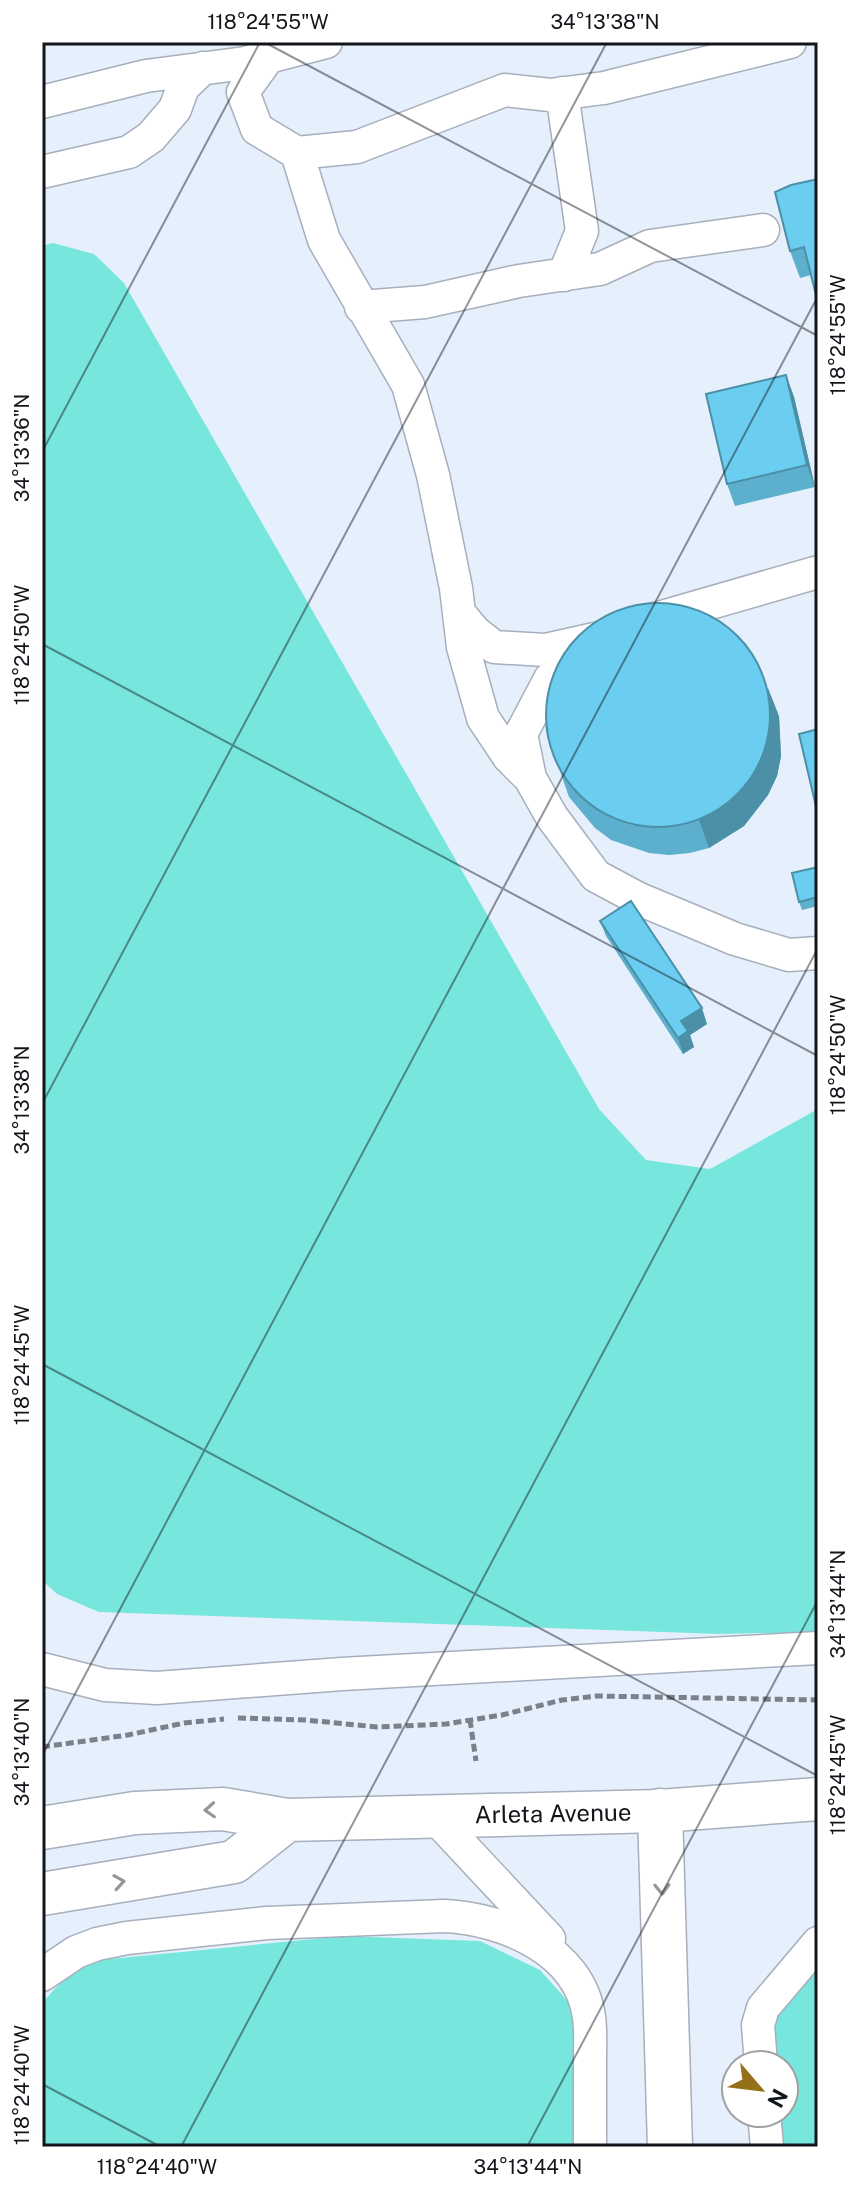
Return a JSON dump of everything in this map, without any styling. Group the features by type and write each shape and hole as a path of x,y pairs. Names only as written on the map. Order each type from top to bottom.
{"highway":[{"path":"660,1811 670,2147"}],"main road":[{"name":"Arleta Avenue","path":"42,1828 135,1813 223,1809 287,1820 660,1811 818,1799"},
{"path":"42,1894 234,1862 287,1820"}],"lane":[{"path":"42,102 146,76 245,63 326,42"},
{"path":"269,56 243,92 257,129 297,153 357,147 505,90 550,95 604,88 790,42"},
{"path":"42,172 129,152 151,137 175,109 183,87 203,68"},
{"path":"562,93 582,231 564,275"},
{"path":"297,153 324,240 408,385 433,475 463,647 483,718 509,757 530,778 552,817 596,876 639,899 735,939 789,955 818,953"},
{"path":"361,307 425,302 519,281 600,269 650,246 763,230"},
{"path":"459,613 475,632 494,647 545,650 601,638 661,616 818,572"},
{"path":"530,778 521,734 550,679 601,638"},
{"path":"42,1669 105,1685 157,1688 342,1674 818,1648"},
{"path":"435,1817 545,1934 564,1957 583,1994 589,2017 590,2147"},
{"path":"42,1975 76,1952 127,1938 267,1923 445,1916 472,1917 519,1933 557,1959 573,1975"},
{"path":"760,2049 758,2025 763,2008 818,1943"}],"path":[{"path":"42,1747 128,1735 184,1723 242,1718 377,1727 470,1720 562,1700 597,1696 818,1700"},
{"path":"470,1720 476,1761"}],"shaded area":[{"path":"53,243 94,254 124,283 599,1109 646,1160 710,1169 818,1109 818,1632 719,1634 99,1612 57,1594 42,1580 42,246"},
{"path":"344,1936 480,1941 540,1970 573,2007 580,2053 577,2147 42,2147 42,2003 79,1962"},
{"path":"818,1965 818,2147 781,2147 780,2129 800,2129 800,2049 776,2049 774,2021"}],"building":[{"path":"818,179 818,303 804,247 790,251 775,192"},
{"path":"786,375 807,465 727,484 706,394"},
{"path":"658,603 701,611 737,636 762,672 770,715 762,758 737,794 701,819 658,827 615,819 579,794 554,758 546,715 554,672 579,636 615,611"},
{"path":"818,729 818,815 799,734"},
{"path":"818,867 818,897 799,902 792,873"},
{"path":"631,901 702,1008 681,1021 688,1031 678,1038 600,921"}]}
